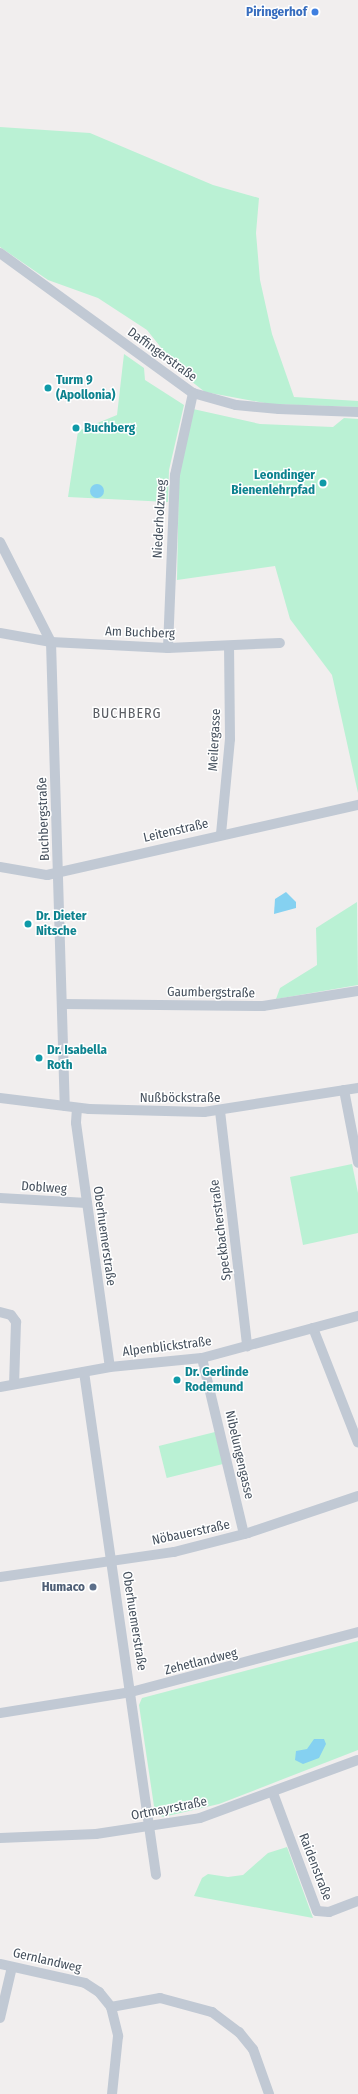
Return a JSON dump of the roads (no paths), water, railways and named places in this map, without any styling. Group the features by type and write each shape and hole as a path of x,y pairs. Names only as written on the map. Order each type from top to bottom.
{"street":[{"name":"Daffingerstraße","path":"0,253 193,393 236,405 279,409 358,412"},
{"name":"Niederholzweg","path":"168,648 175,475 193,393"},
{"name":"Buchbergstraße","path":"0,542 51,642 65,1106"},
{"name":"Am Buchberg","path":"0,633 51,642 168,648 229,648 280,643"},
{"name":"Meilergasse","path":"221,834 230,739 229,648"},
{"name":"Leitenstraße","path":"0,867 47,875 221,834 358,805"},
{"name":"Gaumbergstraße","path":"63,1004 263,1006 358,991"},
{"name":"Nußböckstraße","path":"0,1098 77,1108 220,1111 358,1088"},
{"path":"344,1090 358,1163"},
{"name":"Oberhuemerstraße","path":"77,1108 76,1123 110,1367"},
{"name":"Speckbacherstraße","path":"220,1111 247,1346"},
{"name":"Doblweg","path":"0,1198 87,1203"},
{"path":"0,1312 11,1315 16,1322 14,1384"},
{"name":"Alpenblickstraße","path":"0,1386 110,1367 202,1358 358,1316"},
{"path":"313,1328 358,1443"},
{"name":"Nibelungengasse","path":"202,1358 244,1534"},
{"name":"Oberhuemerstraße","path":"84,1372 156,1875"},
{"name":"Nöbauerstraße","path":"0,1577 111,1559 174,1552 244,1534 358,1496"},
{"name":"Zehetlandweg","path":"0,1713 131,1692 358,1632"},
{"name":"Ortmayrstraße","path":"0,1838 34,1839 150,1827 200,1818 273,1793 358,1760"},
{"name":"Raidenstraße","path":"273,1793 317,1910 329,1912 358,1901"},
{"name":"Gernlandweg","path":"0,1964 85,1984 99,1992 111,2007"},
{"path":"0,2018 12,1967"},
{"path":"112,2094 118,2036 111,2007 160,1998 212,2012 247,2041 263,2071 270,2094"}],"water":[{"path":"94,484 100,484 104,488 104,494 100,498 94,498 90,494 90,488"},
{"path":"286,892 296,902 296,908 274,914 275,899"},
{"path":"314,1739 324,1739 326,1744 319,1758 303,1764 295,1760 296,1751 307,1749"}],"place":[{"name":"Piringerhof","path":"315,12"},
{"name":"Turm 9 (Apollonia)","path":"48,388"},
{"name":"Buchberg","path":"76,428"},
{"name":"Leondinger Bienenlehrpfad","path":"323,483"},
{"name":"Dr. Dieter Nitsche","path":"28,924"},
{"name":"Dr. Isabella Roth","path":"39,1058"},
{"name":"Dr. Gerlinde Rodemund","path":"177,1380"},
{"name":"Humaco","path":"93,1587"}],"district":[{"name":"BUCHBERG","path":"127,714"}]}
